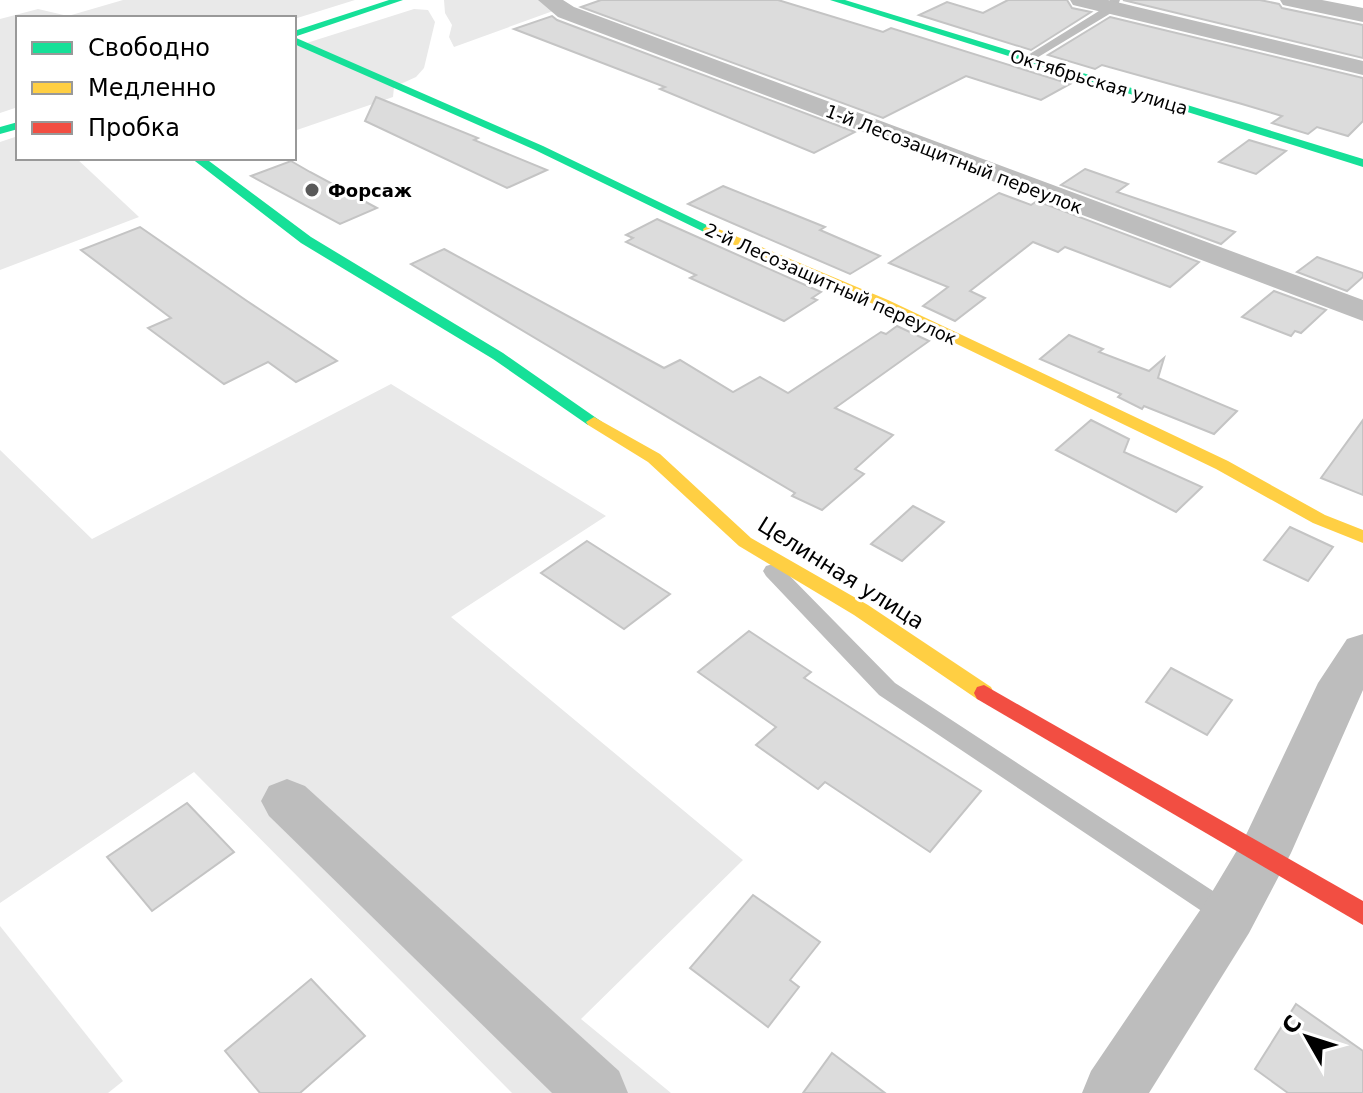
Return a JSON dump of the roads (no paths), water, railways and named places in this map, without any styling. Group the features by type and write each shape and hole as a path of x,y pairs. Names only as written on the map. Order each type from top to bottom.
{"main road":[{"path":"296,33 398,0"},
{"name":"Октябрьская улица","path":"835,0 1363,163"},
{"name":"2-й Лесозащитный переулок","path":"296,41 565,160 734,241 883,303 1222,465 1319,519 1363,537"},
{"name":"Целинная улица","path":"200,160 306,240 498,356 575,411 654,458 745,542 861,610 944,668 1097,762 1264,853 1363,914"}],"street":[{"name":"1-й Лесозащитный переулок","path":"549,0 566,12 595,24 1363,311"},
{"path":"1081,0 1113,4 1363,68"},
{"path":"1291,0 1363,15"},
{"path":"1113,1093 1229,915 1264,853 1335,696 1363,651"},
{"path":"287,801 597,1093"}],"lane":[{"path":"1026,60 1113,4"},
{"path":"745,542 887,689 1229,915"}],"place":[{"name":"Форсаж","path":"312,190"}]}
